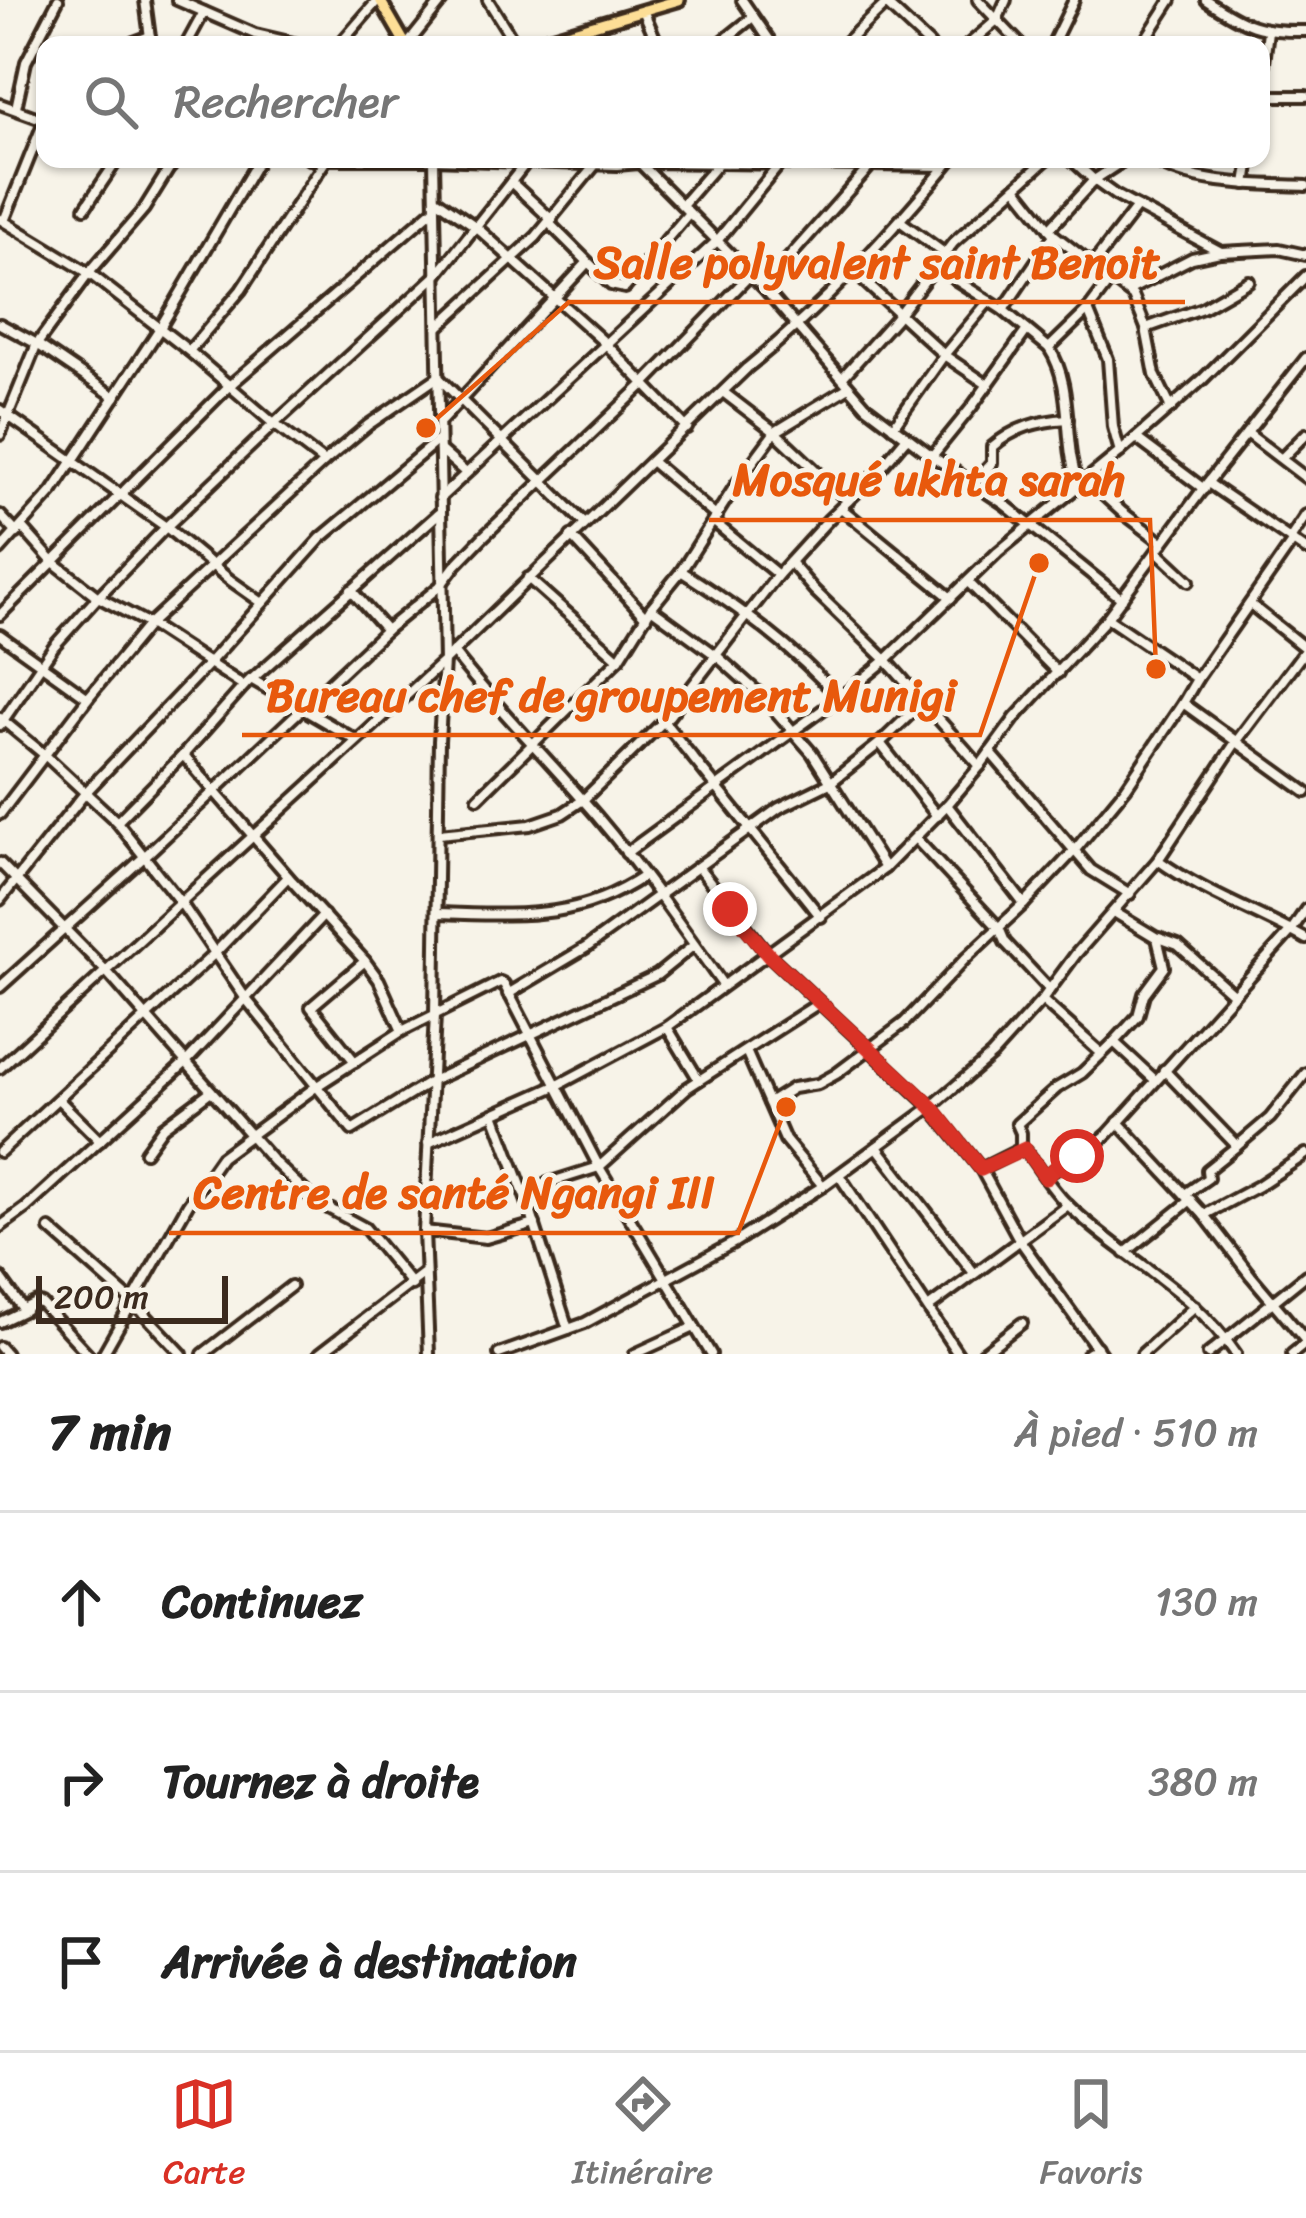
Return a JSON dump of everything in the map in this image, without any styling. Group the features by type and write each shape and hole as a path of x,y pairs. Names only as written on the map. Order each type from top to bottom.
{"main road":[{"path":"379,0 401,36"},
{"path":"554,36 679,0"}],"street":[{"path":"39,36 58,0"},
{"path":"145,0 150,36"},
{"path":"177,0 264,36"},
{"path":"347,36 379,0"},
{"path":"413,36 443,0"},
{"path":"488,0 516,36"},
{"path":"742,0 765,36"},
{"path":"978,0 1012,36"},
{"path":"978,36 997,20 1006,0"},
{"path":"1056,36 1074,0"},
{"path":"1148,36 1171,0"},
{"path":"1206,0 1249,26 1306,31"},
{"path":"852,36 888,2 920,36"},
{"path":"190,36 202,7"},
{"path":"643,10 651,36"},
{"path":"729,36 753,17"},
{"path":"1267,36 1268,31"},
{"path":"16,109 26,62 36,43"},
{"path":"1270,95 1306,96"},
{"path":"0,104 36,117"},
{"path":"36,141 2,220 89,273 324,462"},
{"path":"85,208 112,168"},
{"path":"0,435 4,413 37,344 170,168"},
{"path":"0,550 53,491 160,328 254,168"},
{"path":"189,351 242,290 321,168"},
{"path":"430,1354 424,1231 444,661 433,168"},
{"path":"522,168 438,274 274,424 98,597 40,665 1,721 117,822 181,903 246,999 353,1130 432,1081 657,975 694,945"},
{"path":"437,328 550,221 592,168"},
{"path":"650,168 798,325 866,406 1031,525 1122,599"},
{"path":"511,182 587,263 611,285 625,288 715,168"},
{"path":"439,499 717,241 777,168"},
{"path":"763,287 867,168"},
{"path":"0,1068 444,661 584,523 854,272 944,168"},
{"path":"478,798 620,659 775,432 845,382 944,253 1037,168"},
{"path":"1081,168 1136,207 1221,252"},
{"path":"1003,310 1052,232 1094,180 1112,168"},
{"path":"1166,168 1246,184 1306,187"},
{"path":"1246,184 1249,168"},
{"path":"1016,188 1052,232 1129,291 1139,306 1155,375 1171,408"},
{"path":"435,203 475,226 605,343 687,428"},
{"path":"0,615 229,386 435,203"},
{"path":"1093,264 1136,207"},
{"path":"900,221 944,253"},
{"path":"1129,291 1192,258 1279,248 1306,254"},
{"path":"440,422 587,263"},
{"path":"936,263 1049,348 1062,382 1070,453 1083,483 1124,514 1190,581"},
{"path":"854,272 944,355 988,385"},
{"path":"0,987 386,630 440,586 454,566 751,274"},
{"path":"626,853 886,660 1031,525 1171,408 1306,276"},
{"path":"1049,348 1112,278"},
{"path":"1146,328 1202,308 1249,281"},
{"path":"892,427 989,302"},
{"path":"1088,310 1108,359 1113,427 1120,452"},
{"path":"0,324 115,397"},
{"path":"932,457 1027,330"},
{"path":"428,1142 558,1085 667,1027 886,868 947,805 1016,718 1107,618 1306,358"},
{"path":"438,376 584,523"},
{"path":"0,814 149,624 368,424 438,376"},
{"path":"723,392 775,432 845,505 951,598"},
{"path":"4,413 166,527 262,602"},
{"path":"974,483 992,463 992,447 1003,437 1027,425 1068,418"},
{"path":"1247,433 1306,478"},
{"path":"1282,458 1306,434"},
{"path":"439,834 530,825 562,814 583,800 663,722 778,575 907,437"},
{"path":"1136,438 1306,550"},
{"path":"439,444 466,473"},
{"path":"0,900 86,792 321,538 439,444"},
{"path":"651,461 778,575"},
{"path":"117,822 248,682 439,513"},
{"path":"0,514 98,597 208,664 302,707 356,740"},
{"path":"769,1103 793,1088 822,1082 904,1023 1075,850 1126,788 1184,704 1306,515"},
{"path":"571,536 649,612 717,656 764,698 812,754 886,868"},
{"path":"790,562 980,766"},
{"path":"681,571 800,657 839,698"},
{"path":"528,578 620,659"},
{"path":"968,582 1058,673"},
{"path":"351,590 386,630"},
{"path":"499,1354 568,1329 735,1243 877,1148 992,1055 1158,860 1236,742 1306,649 1250,604"},
{"path":"1107,618 1197,679"},
{"path":"0,635 88,698"},
{"path":"453,652 644,875 723,985"},
{"path":"508,994 587,947 779,808 830,784 924,701"},
{"path":"1184,704 1306,792"},
{"path":"663,722 821,916"},
{"path":"880,743 937,816"},
{"path":"990,752 1090,870 1130,894"},
{"path":"183,755 365,961 402,1031"},
{"path":"947,805 1024,904"},
{"path":"916,839 1049,989"},
{"path":"1158,860 1218,898 1306,940"},
{"path":"0,863 107,972 250,1136 315,1202 364,1228 412,1285"},
{"path":"699,868 769,955 932,1107 981,1169 1018,1239 1099,1350 1087,1354"},
{"path":"437,913 526,915 581,908 644,875"},
{"path":"0,1152 215,953 288,877"},
{"path":"1046,1178 1096,1145 1306,909"},
{"path":"1114,912 1178,945 1233,994"},
{"path":"0,1228 186,1062 324,915"},
{"path":"1021,1149 1017,1124 1082,1072 1138,1016 1144,994 1164,967 1157,938"},
{"path":"355,1062 310,1007 365,961"},
{"path":"103,1354 212,1167 317,1086 402,1031 500,982 599,1167 711,1354"},
{"path":"1042,1000 1101,1053"},
{"path":"523,1191 599,1167 698,1081 819,1003"},
{"path":"667,1027 698,1081"},
{"path":"1114,1042 1155,1080"},
{"path":"746,1051 785,1140 824,1186"},
{"path":"1164,1070 1237,1146"},
{"path":"1125,1253 1208,1178 1207,1170 1270,1118 1306,1073"},
{"path":"145,1151 163,1127 211,1091"},
{"path":"59,1100 100,1141"},
{"path":"494,1114 568,1329"},
{"path":"1118,1122 1204,1215 1306,1342 1292,1354"},
{"path":"877,1148 974,1274"},
{"path":"981,1169 1021,1149"},
{"path":"1021,1149 1068,1205 1195,1306 1236,1354"},
{"path":"1204,1215 1306,1154"},
{"path":"839,1174 958,1354"},
{"path":"928,1308 1068,1205"},
{"path":"424,1231 486,1238 535,1224"},
{"path":"50,1229 182,1354"},
{"path":"319,1354 424,1273"},
{"path":"1208,1354 1306,1275"},
{"path":"0,1277 25,1310"},
{"path":"203,1354 291,1286"},
{"path":"0,1322 37,1302 88,1354"},
{"path":"1142,1354 1195,1306"},
{"path":"982,1354 1022,1323"},
{"path":"635,1354 694,1328"}],"place":[{"name":"Salle polyvalent saint Benoit","path":"426,428"},
{"name":"Bureau chef de groupement Munigi","path":"1039,563"},
{"name":"Mosqué ukhta sarah","path":"1156,669"},
{"name":"Centre de santé Ngangi III","path":"786,1107"}],"route":[{"path":"730,909 769,955 932,1107 981,1169 1025,1149 1046,1178 1077,1156"}]}
